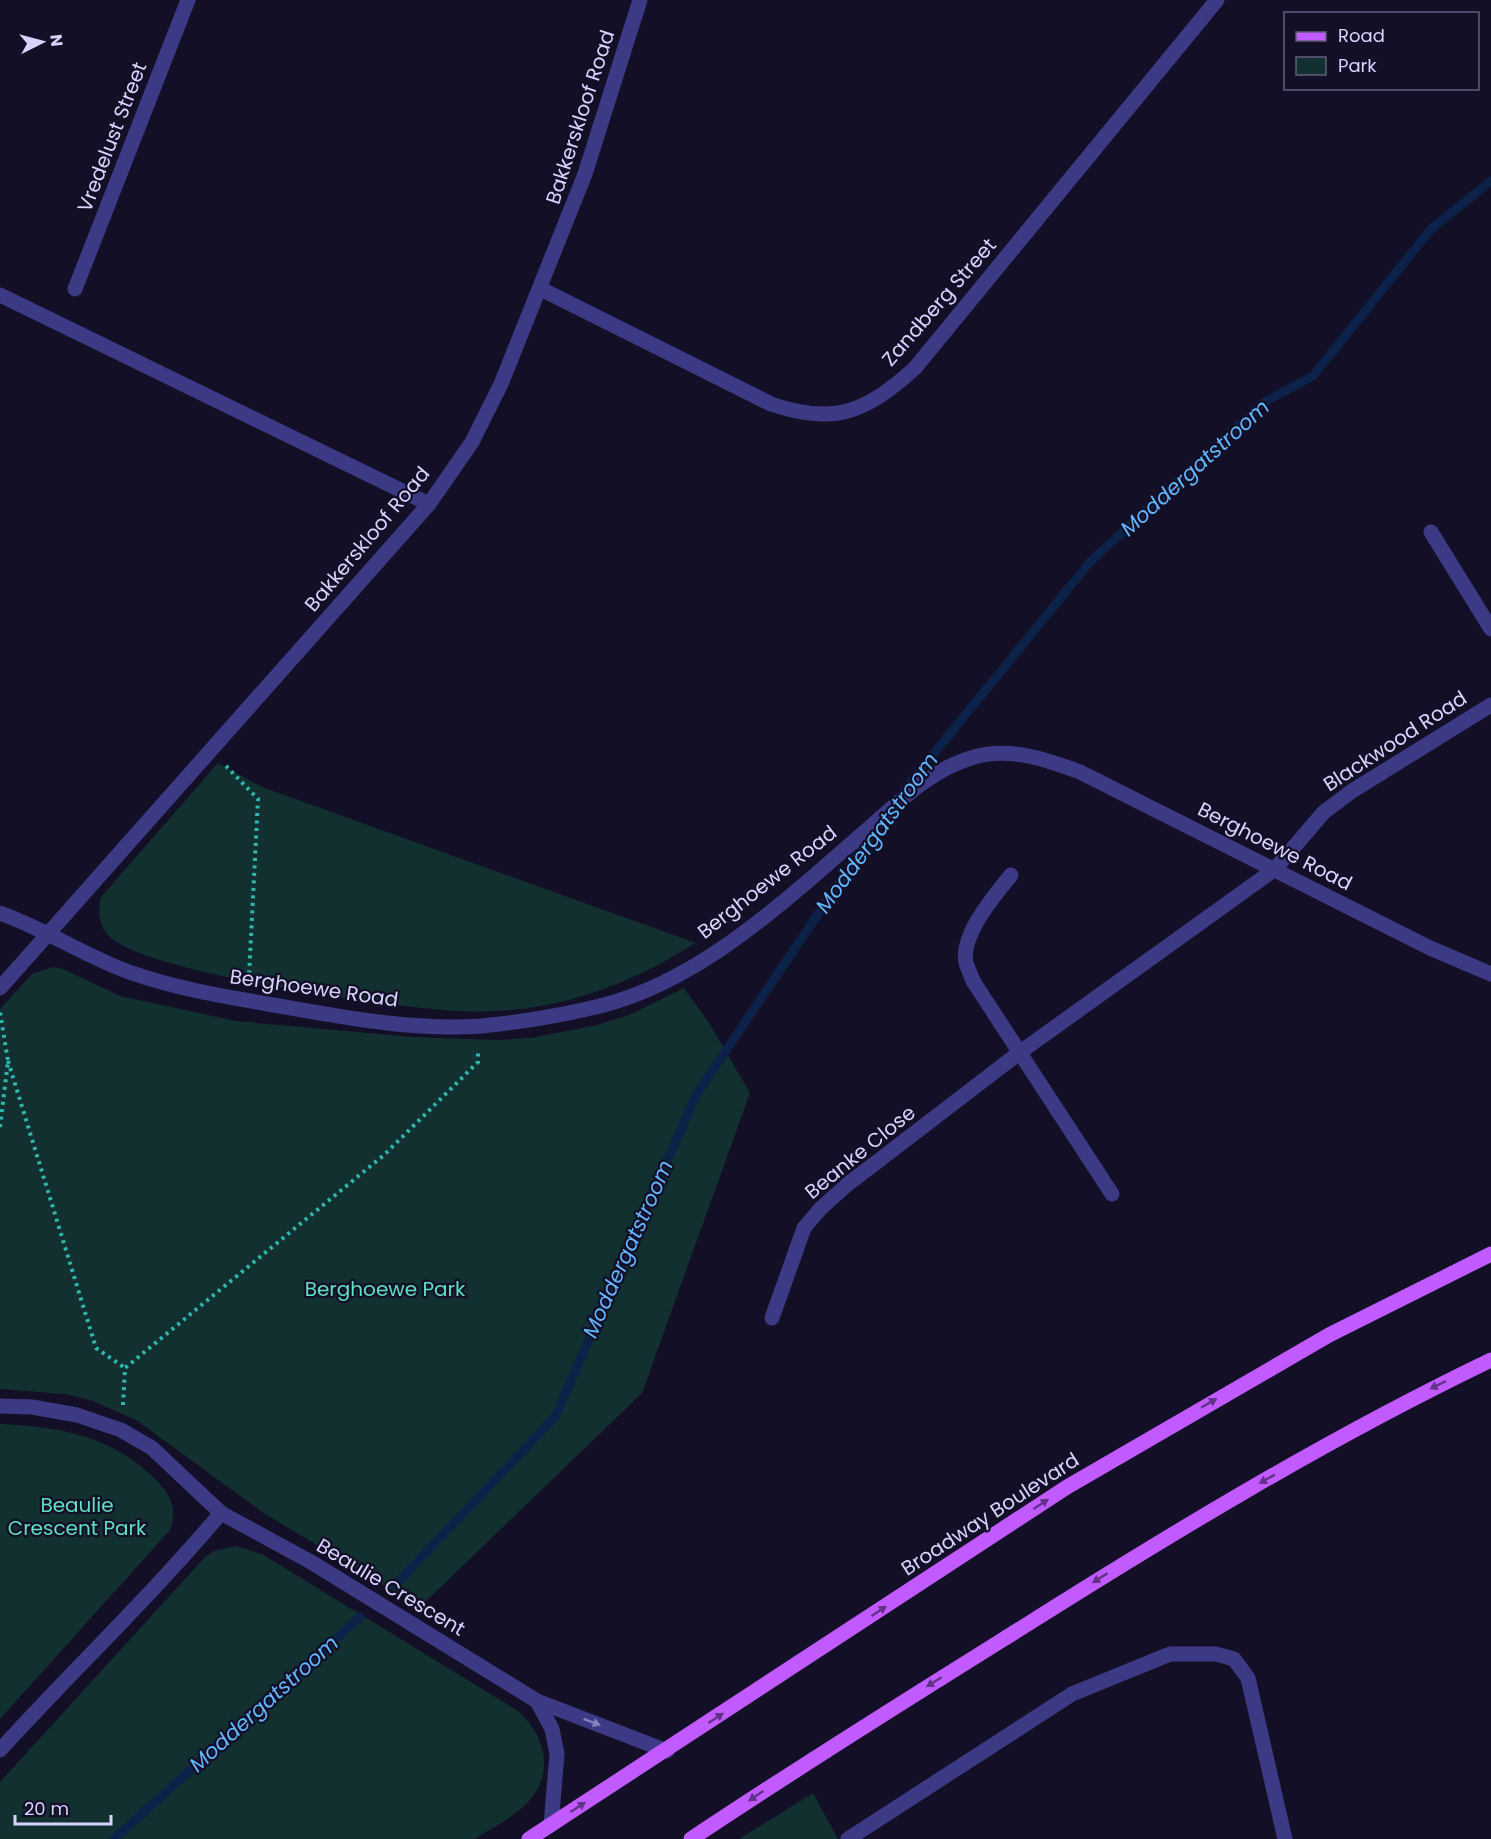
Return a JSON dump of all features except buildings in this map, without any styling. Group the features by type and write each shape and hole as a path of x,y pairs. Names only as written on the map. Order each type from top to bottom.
{"main road":[{"name":"Broadway Boulevard","path":"529,1839 667,1751 1067,1487 1329,1335 1491,1254"},
{"path":"691,1839 805,1764 1186,1524 1433,1388 1491,1360"}],"street":[{"name":"Vredelust Street","path":"75,289 188,0"},
{"name":"Bakkerskloof Road","path":"0,987 429,504 472,442 501,384 541,289 585,174 640,0"},
{"name":"Zandberg Street","path":"541,289 771,404 800,414 853,411 885,394 915,368 1216,0"},
{"path":"0,295 429,504"},
{"path":"1431,532 1491,629"},
{"name":"Blackwood Road","path":"1275,868 1324,812 1352,791 1491,705"},
{"name":"Berghoewe Road","path":"0,913 127,971 167,984 248,1000 330,1014 415,1024 478,1026 548,1017 607,1004 661,983 709,956 769,912 911,792 943,770 971,757 1004,753 1038,757 1080,772 1275,868 1430,948 1491,974"},
{"name":"Beanke Close","path":"772,1318 804,1228 821,1208 848,1184 1019,1053 1275,868"},
{"path":"1011,875 988,905 974,930 967,945 966,962 973,981 1112,1194"},
{"name":"Beaulie Crescent","path":"0,1406 32,1407 77,1415 121,1430 152,1448 221,1513 311,1562 537,1701 667,1751"},
{"path":"0,1750 52,1693 133,1612 221,1513"},
{"path":"848,1839 1072,1694 1170,1654 1216,1653 1233,1659 1248,1678 1285,1839"},
{"path":"537,1701 552,1729 557,1754 551,1825"}],"path":[{"path":"211,751 258,799 248,1000"},
{"path":"0,1012 8,1061 96,1348 125,1368"},
{"path":"121,1430 125,1368 384,1155 478,1062 478,1026"},
{"path":"0,1127 8,1061"}],"green space":[{"path":"218,763 262,787 696,943 636,976 573,999 519,1009 483,1011 456,1011 329,996 217,975 130,949 108,935 102,926 99,907 101,897"},
{"name":"Berghoewe Park","path":"53,967 63,969 120,996 236,1021 413,1037 497,1040 531,1038 597,1025 629,1015 684,988 709,1023 750,1093 642,1393 420,1607 262,1512 136,1420 90,1400 64,1394 0,1389 0,1009 32,974"},
{"name":"Beaulie Crescent Park","path":"0,1424 64,1431 105,1444 141,1466 157,1481 172,1504 173,1516 170,1530 0,1719"},
{"path":"235,1546 262,1554 518,1711 535,1731 543,1754 542,1778 529,1801 511,1817 475,1839 0,1839 0,1782 205,1557 214,1551"},
{"path":"813,1793 838,1839 739,1839"}],"waterway":[{"name":"Moddergatstroom","path":"904,790 1090,562 1263,403 1313,376 1431,229 1491,181"},
{"name":"Moddergatstroom","path":"395,1585 555,1417 696,1095 876,828"},
{"name":"Moddergatstroom","path":"114,1839 360,1617"}]}
